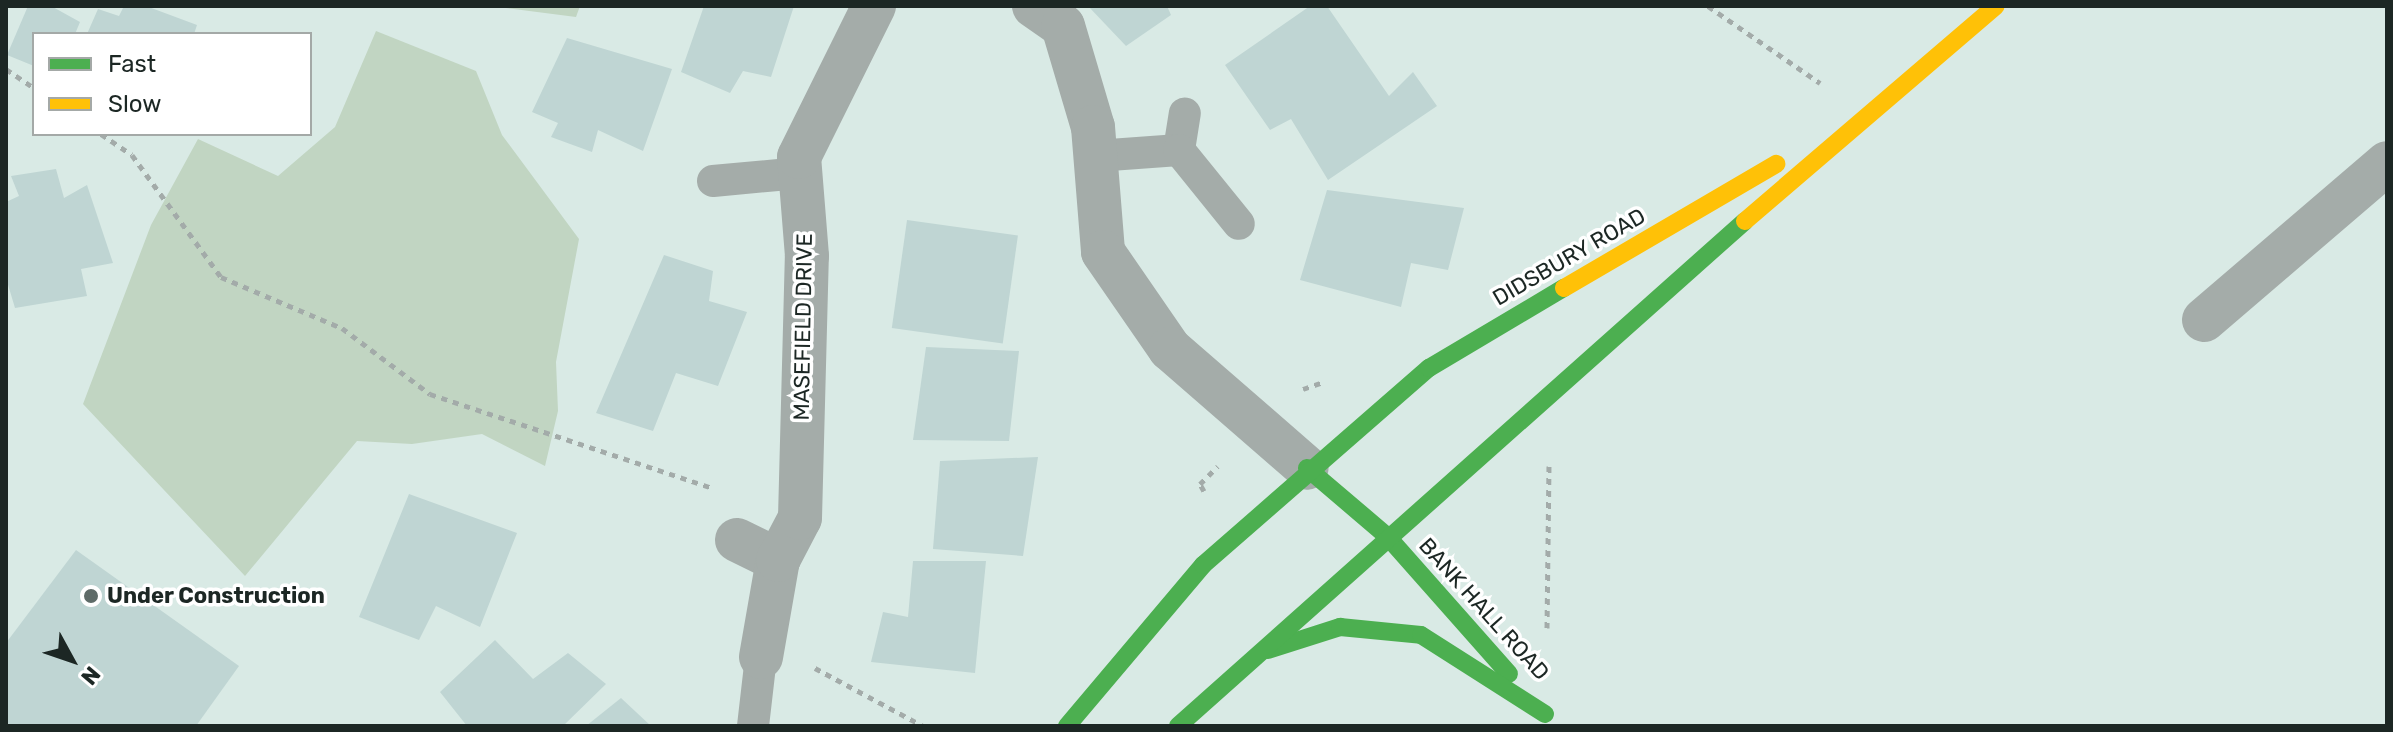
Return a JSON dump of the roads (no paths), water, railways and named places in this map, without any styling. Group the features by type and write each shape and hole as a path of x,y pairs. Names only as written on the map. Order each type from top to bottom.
{"main road":[{"name":"DIDSBURY ROAD","path":"1178,726 1268,650 1516,418 1870,109 1996,6"},
{"name":"DIDSBURY ROAD","path":"1067,726 1203,565 1307,468 1429,368 1870,109"},
{"path":"1307,468 1387,536"},
{"name":"BANK HALL ROAD","path":"1387,536 1551,720"},
{"name":"BANK HALL ROAD","path":"1268,650 1340,627 1421,635 1551,720"}],"street":[{"name":"MASEFIELD DRIVE","path":"764,650 778,560 800,518 807,256 799,157 874,6"},
{"path":"1034,6 1063,26 1096,156 1103,252 1170,349 1307,468"},
{"path":"2204,320 2387,163"},
{"path":"737,540 778,560"}],"lane":[{"path":"1185,113 1179,150 1239,224"},
{"path":"1096,156 1179,150"},
{"path":"713,181 800,173"},
{"path":"753,726 764,650"}],"place":[{"name":"Under Construction","path":"91,596"}]}
